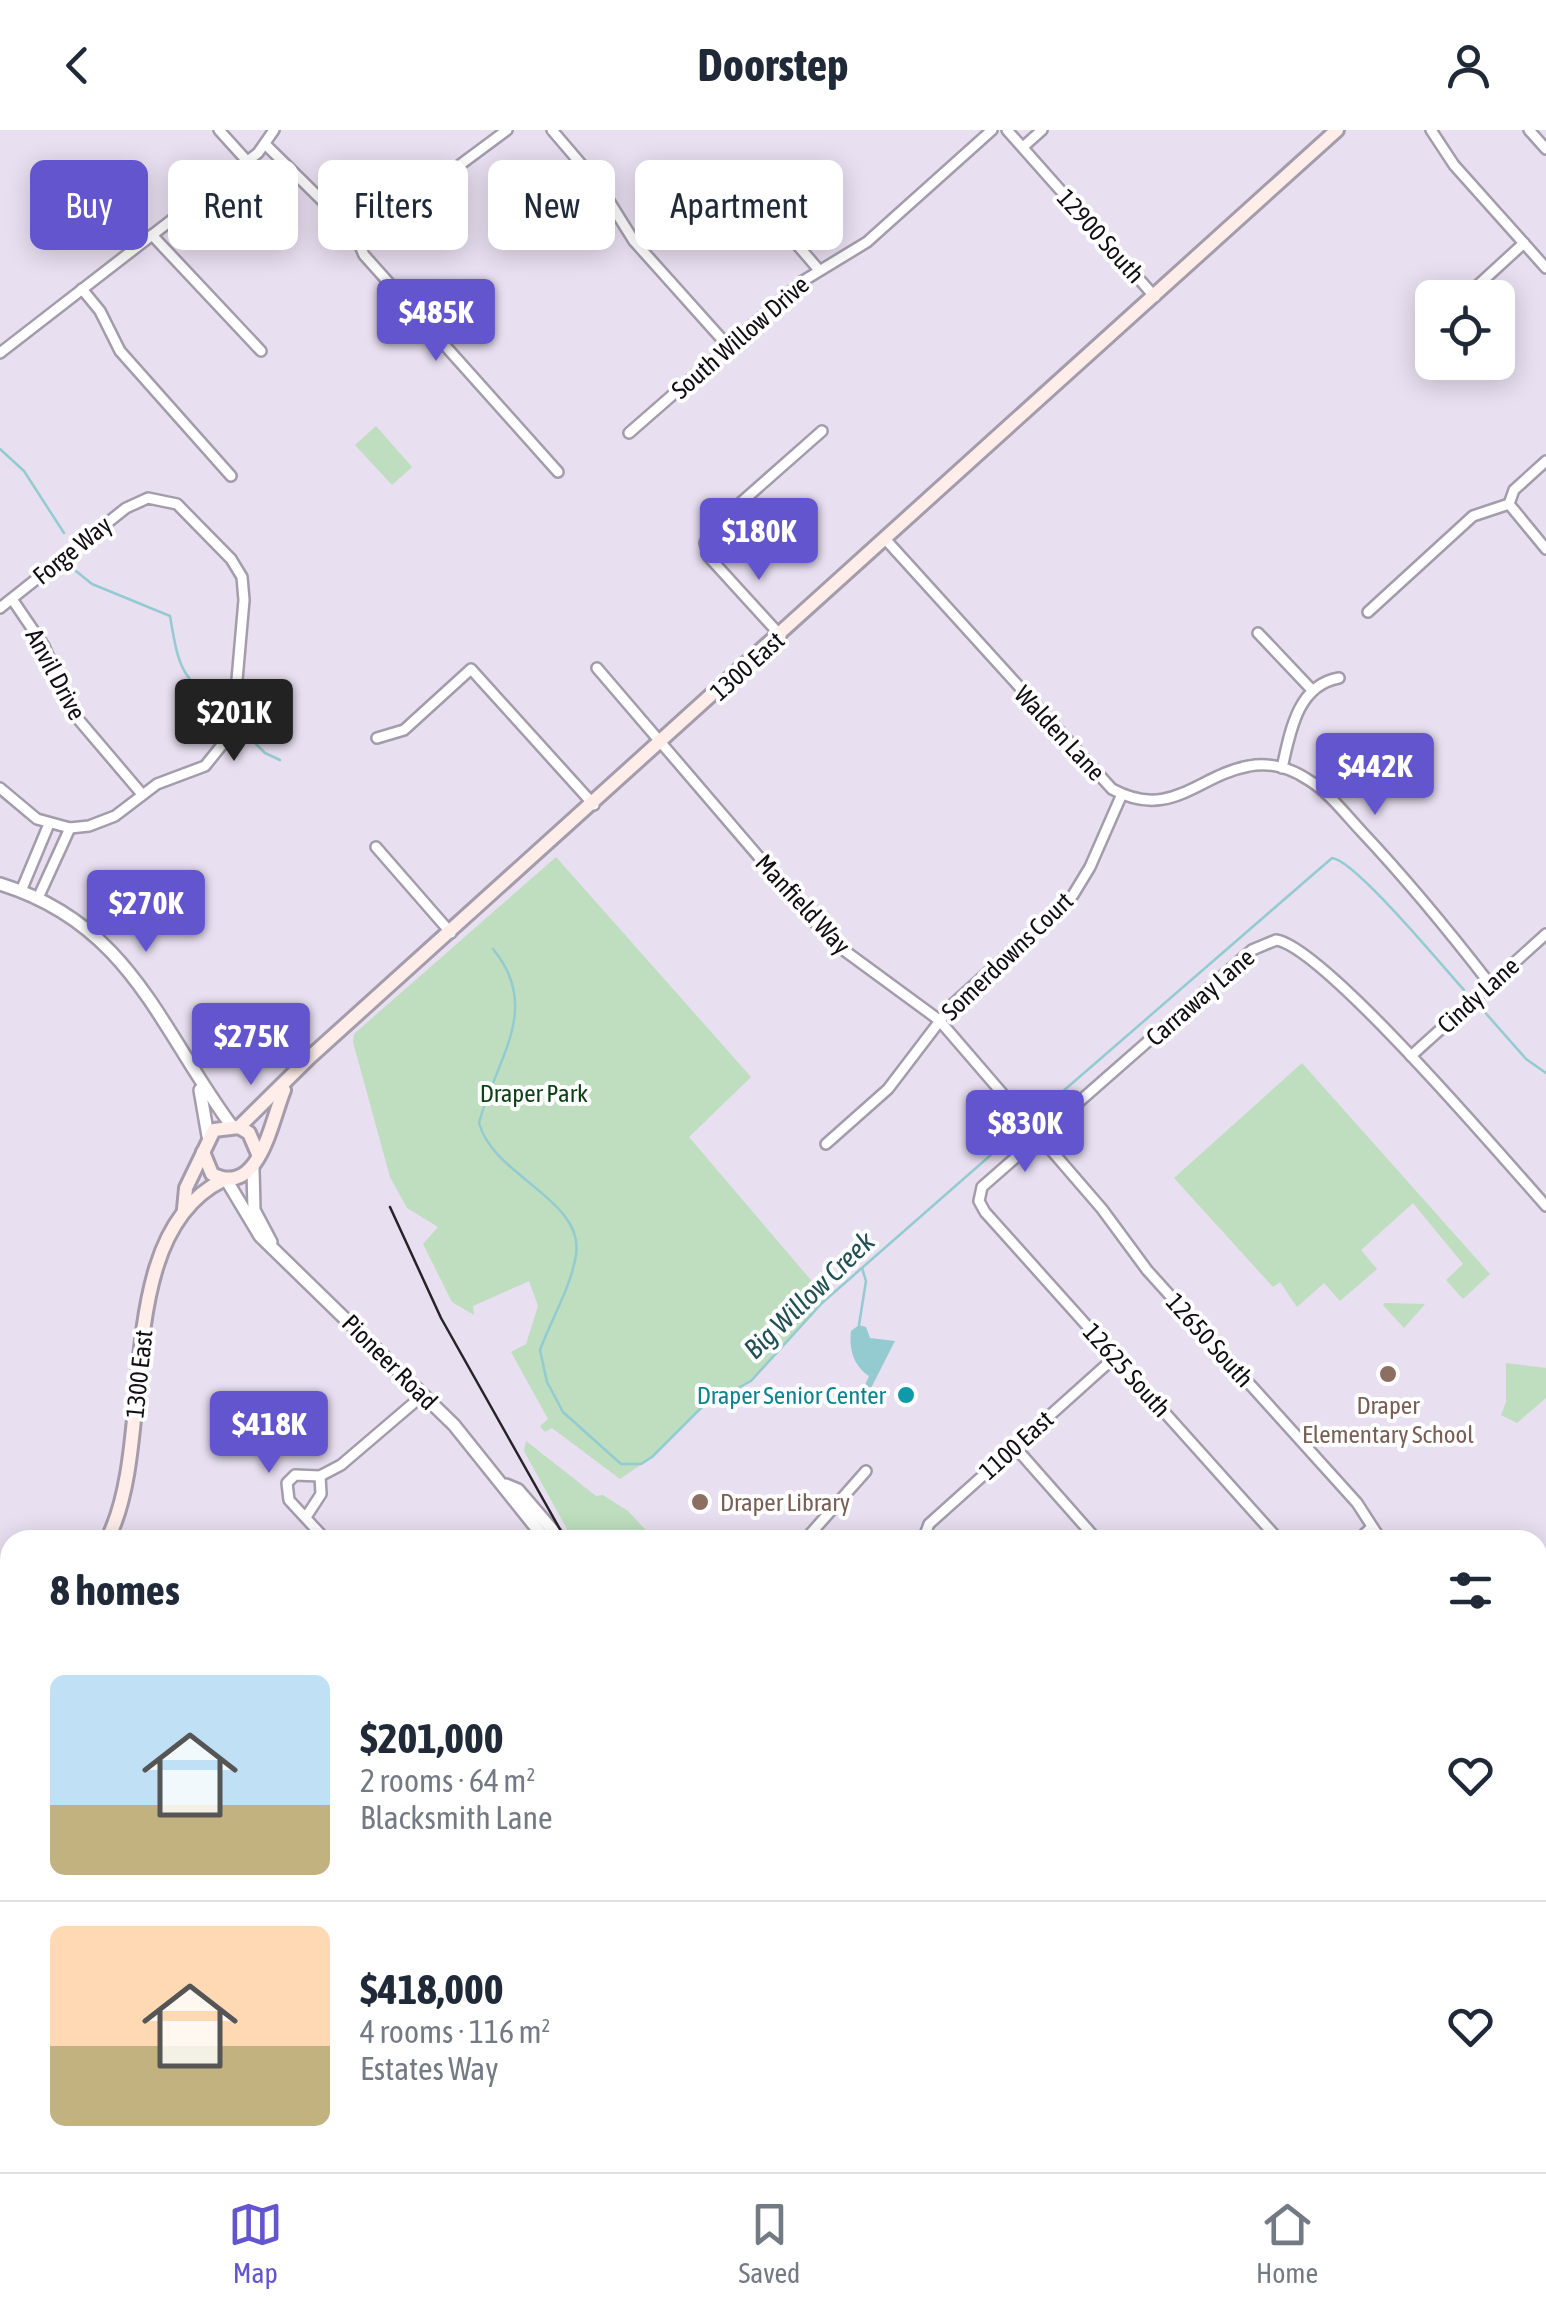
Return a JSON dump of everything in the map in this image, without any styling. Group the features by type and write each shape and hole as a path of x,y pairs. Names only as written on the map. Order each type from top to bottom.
{"main road":[{"name":"1300 East","path":"235,1126 1337,130"},
{"name":"1300 East","path":"258,1154 289,1078"},
{"path":"235,1126 249,1133 258,1154 246,1176 225,1180 212,1174 202,1152 208,1136 235,1126"},
{"name":"1300 East","path":"183,1212 186,1188 202,1152"},
{"name":"1300 East","path":"111,1530 127,1488 145,1318 159,1266 183,1212 196,1195 225,1180"}],"street":[{"path":"219,130 246,160"},
{"path":"248,160 266,144 274,130"},
{"path":"467,160 507,130"},
{"path":"552,130 599,184 634,242 728,346"},
{"name":"South Willow Drive","path":"629,433 820,270 867,242 992,130"},
{"name":"12900 South","path":"1007,130 1155,296"},
{"path":"1023,147 1042,130"},
{"path":"1431,130 1454,164 1546,268"},
{"path":"1529,130 1546,149"},
{"path":"266,144 318,196"},
{"path":"0,353 168,223"},
{"path":"152,235 260,351"},
{"path":"1484,280 1524,243"},
{"path":"362,250 558,472"},
{"path":"802,250 820,270"},
{"path":"82,289 100,312 120,350 231,476"},
{"path":"781,636 709,557 705,543 712,528 822,431"},
{"path":"1510,504 1514,490 1546,460"},
{"name":"Forge Way","path":"0,608 126,508 148,498 170,501 188,514 235,565 244,600 235,665 234,714 226,740 206,766 142,793"},
{"path":"1510,504 1546,550"},
{"path":"1368,612 1473,516 1510,504"},
{"name":"Walden Lane","path":"886,541 1096,776 1122,794 1173,798 1241,768 1282,768"},
{"name":"Anvil Drive","path":"12,599 44,646 74,713 142,793"},
{"path":"1258,633 1312,690"},
{"name":"Manfield Way","path":"598,668 830,940 938,1020 1041,1136"},
{"path":"377,738 404,730 472,669 594,805"},
{"path":"1340,678 1312,690 1296,717 1282,768 1310,780 1331,799 1439,916 1490,984"},
{"path":"0,788 48,824 70,828 107,820 142,793"},
{"name":"Somerdowns Court","path":"826,1144 888,1089 938,1020 1073,895 1090,868 1122,794"},
{"path":"21,891 48,824"},
{"path":"38,898 70,828"},
{"path":"376,847 450,933"},
{"path":"0,884 38,898 95,936 131,969 197,1081 235,1126"},
{"name":"Cindy Lane","path":"1410,1056 1546,934"},
{"name":"Carraway Lane","path":"980,1196 986,1184 1252,950 1269,941 1289,942 1301,949 1410,1056 1546,1206"},
{"path":"197,1081 208,1136"},
{"name":"12650 South","path":"1041,1136 1147,1270 1352,1498 1374,1530"},
{"name":"Pioneer Road","path":"253,1169 253,1204 271,1242"},
{"name":"Pioneer Road","path":"225,1180 254,1228 423,1394 506,1485 510,1496 538,1530"},
{"path":"1536,1195 1546,1186"},
{"name":"12625 South","path":"980,1196 985,1212 1270,1530"},
{"name":"1100 East","path":"926,1530 1115,1357"},
{"path":"317,1530 286,1495 286,1483 301,1473 320,1476 358,1454 423,1394"},
{"path":"1015,1447 1088,1530"},
{"path":"814,1530 866,1471"},
{"path":"306,1517 321,1494 320,1476"},
{"name":"Pioneer Road","path":"506,1485 518,1490 552,1530"},
{"path":"1369,1530 1372,1527"}],"green space":[{"path":"376,426 412,467 392,485 355,445"},
{"name":"Draper Park","path":"556,857 751,1077 689,1137 827,1299 751,1381 701,1408 652,1457 620,1479 552,1428 545,1432 540,1426 548,1419 511,1352 526,1344 538,1306 529,1281 473,1306 474,1315 452,1302 423,1244 438,1227 407,1208 390,1177 353,1042 354,1034"},
{"path":"1302,1063 1490,1274 1463,1299 1446,1280 1463,1264 1413,1203 1361,1250 1377,1269 1340,1301 1324,1283 1297,1307 1280,1282 1273,1287 1174,1178"},
{"path":"1384,1303 1425,1304 1404,1328 1383,1305"},
{"path":"1506,1363 1546,1368 1546,1398 1517,1423 1501,1415 1506,1402"},
{"path":"526,1441 596,1496 603,1495 628,1511 646,1530 567,1530 524,1451"}],"shaded area":[{"path":"859,1325 866,1327 870,1338 895,1341 871,1388 865,1385 869,1376 859,1367 852,1350 851,1331"}],"waterway":[{"name":"Big Willow Creek","path":"0,449 24,471 64,533"},
{"name":"Big Willow Creek","path":"71,567 92,584 170,616 184,670 224,710"},
{"name":"Big Willow Creek","path":"246,734 265,753 280,760"},
{"name":"Big Willow Creek","path":"1039,1112 1332,858 1359,876 1464,990"},
{"name":"Big Willow Creek","path":"493,949 507,971 515,1014 504,1057 479,1123 501,1158 553,1203 575,1236 576,1255 570,1279 540,1350 547,1382 563,1412 621,1464 641,1464 652,1457 701,1408 751,1381 822,1303 1017,1132"},
{"name":"Big Willow Creek","path":"1482,1009 1526,1059 1546,1073"},
{"path":"859,1325 866,1281 862,1268"}],"tram line":[{"path":"390,1207 441,1318 560,1530"}],"place":[{"name":"Draper Elementary School","path":"1388,1374"},
{"name":"Draper Senior Center","path":"906,1395"},
{"name":"Draper Library","path":"700,1502"}]}
